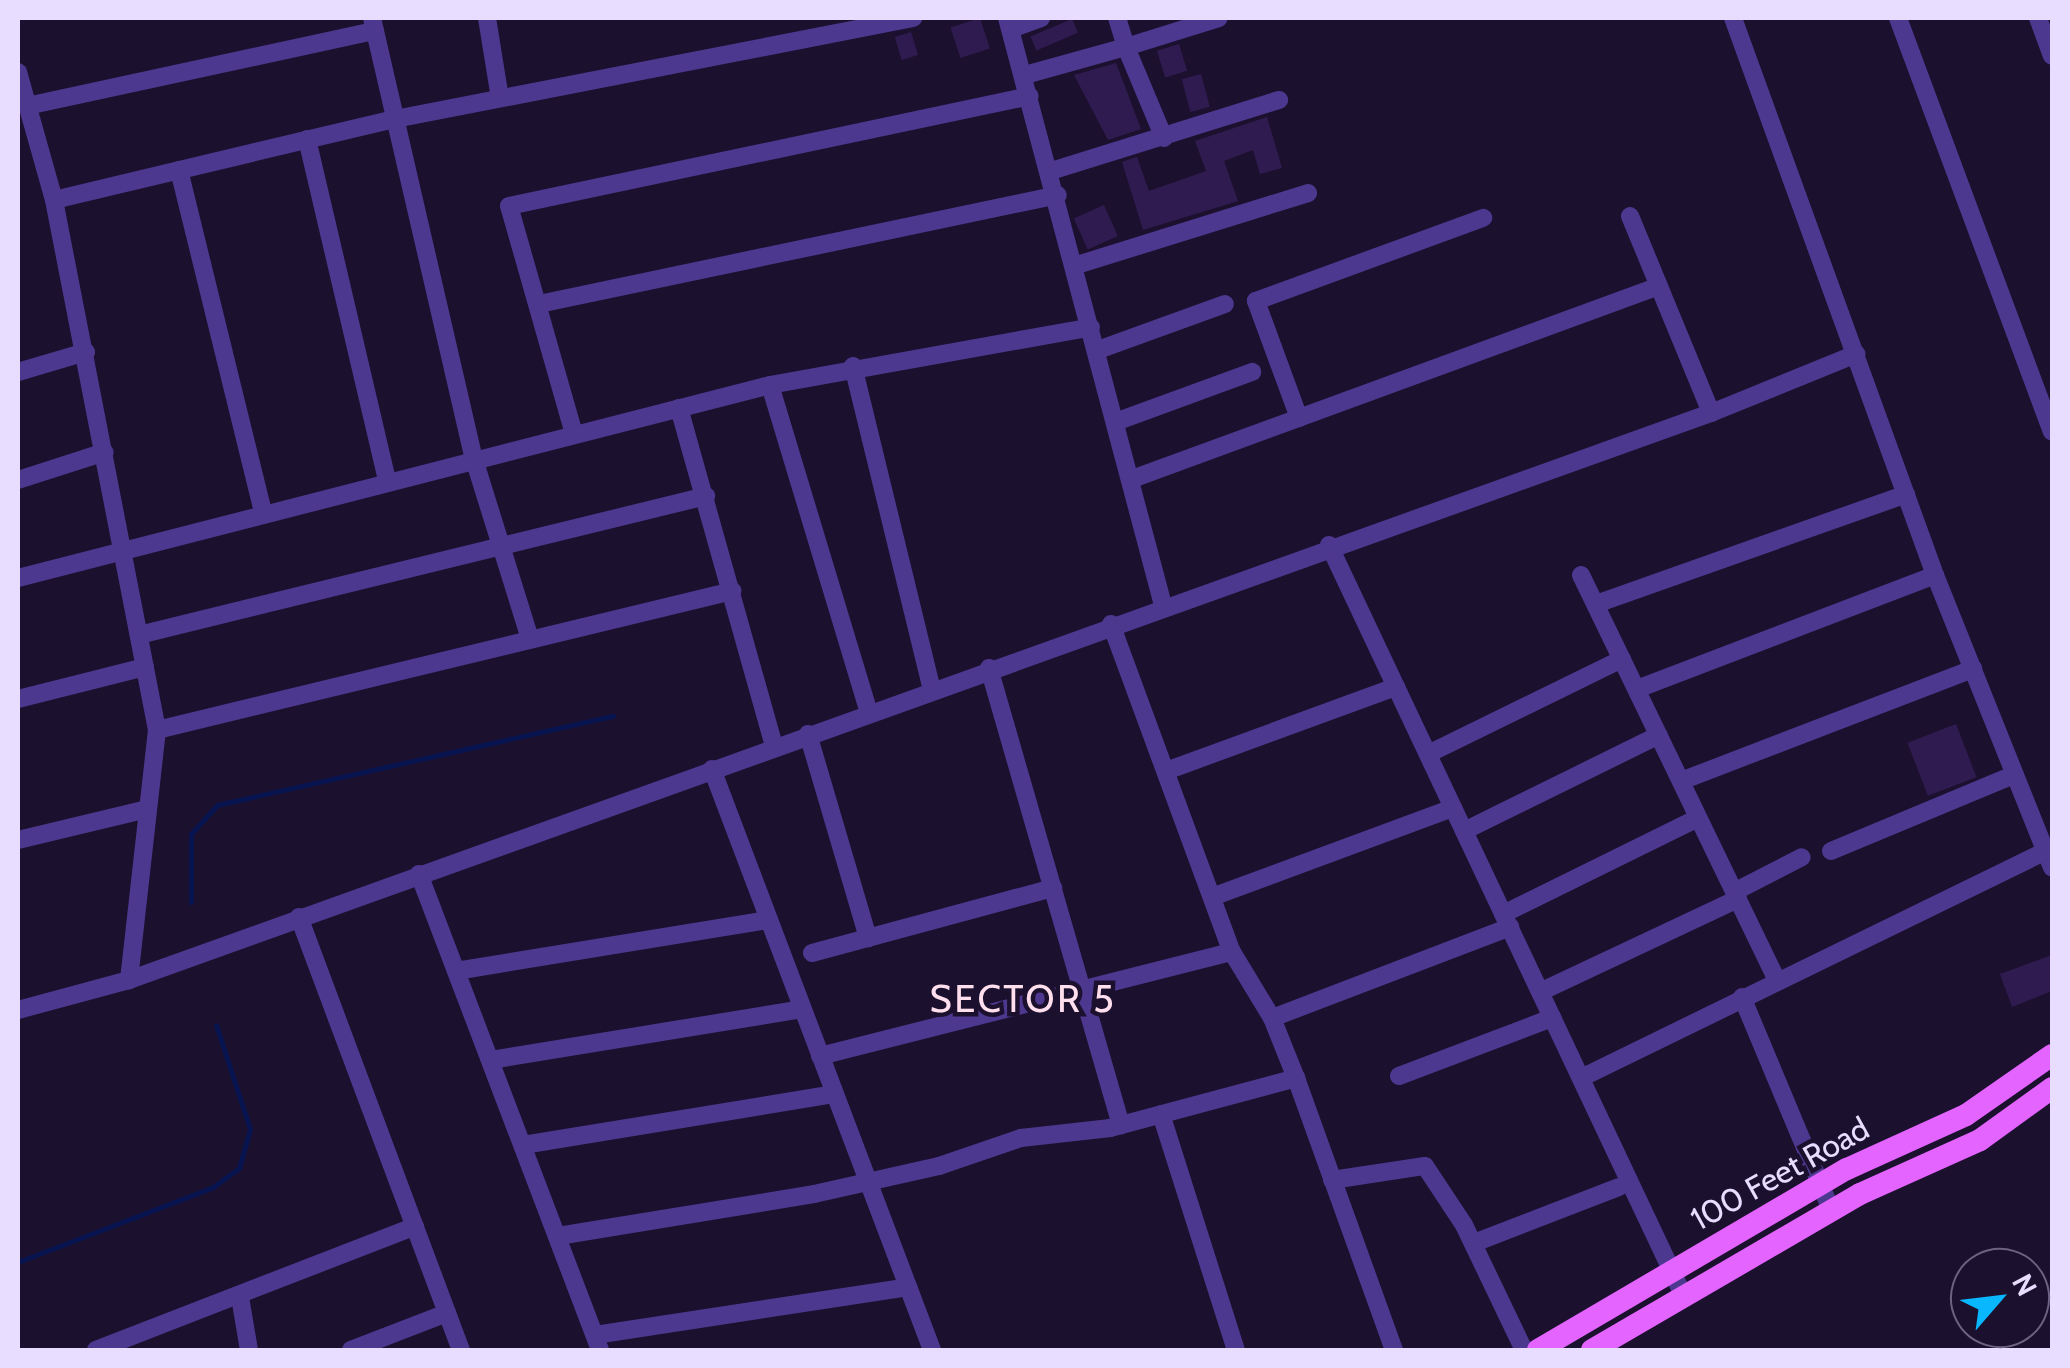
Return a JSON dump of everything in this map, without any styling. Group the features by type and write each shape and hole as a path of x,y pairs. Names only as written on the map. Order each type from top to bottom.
{"main road":[{"name":"100 Feet Road","path":"1538,1350 1820,1184 1966,1115 2052,1055"},
{"name":"100 Feet Road","path":"1592,1350 1831,1210 1980,1140 2052,1088"}],"street":[{"path":"487,18 500,98"},
{"path":"54,200 395,119 913,18"},
{"path":"1041,18 1009,23 1052,170 1163,605"},
{"path":"1117,18 1164,138"},
{"path":"1024,75 1219,18"},
{"path":"1580,1078 1777,980 2049,859 1935,575 1733,18"},
{"path":"1898,18 2052,431"},
{"path":"2038,18 2052,56"},
{"path":"27,106 373,24 474,459 530,640"},
{"path":"18,72 54,200 157,730 129,980"},
{"path":"574,434 509,206 1030,96"},
{"path":"1052,170 1279,100"},
{"path":"308,140 388,480"},
{"path":"179,170 263,512"},
{"path":"1076,266 1308,192"},
{"path":"539,304 1058,195"},
{"path":"1630,216 1711,414"},
{"path":"1299,418 1256,301 1483,218"},
{"path":"1132,479 1659,286"},
{"path":"1098,350 1224,304"},
{"path":"18,578 122,547 770,384 853,366 1092,327"},
{"path":"18,372 86,352"},
{"path":"18,1010 129,980 1329,545 1711,414 1856,354"},
{"path":"853,366 932,689"},
{"path":"1118,420 1252,372"},
{"path":"770,384 869,712"},
{"path":"679,408 774,746"},
{"path":"18,480 105,452"},
{"path":"1596,604 1906,494"},
{"path":"139,635 706,496"},
{"path":"1329,545 1684,1297"},
{"path":"1581,575 1777,980"},
{"path":"1636,689 1935,575"},
{"path":"157,730 732,590"},
{"path":"1111,624 1232,952 1272,1018 1296,1078 1394,1350"},
{"path":"1428,754 1622,659"},
{"path":"18,699 145,667"},
{"path":"989,668 1122,1125"},
{"path":"1681,781 1972,669"},
{"path":"1166,771 1396,687"},
{"path":"808,734 868,938"},
{"path":"1464,832 1658,735"},
{"path":"712,769 932,1350"},
{"path":"1831,851 2014,775"},
{"path":"18,840 148,808"},
{"path":"1212,897 1453,808"},
{"path":"1272,1018 1506,921 1698,818"},
{"path":"1540,992 1736,896 1802,857"},
{"path":"420,874 598,1343 908,1287"},
{"path":"812,953 1053,888"},
{"path":"299,917 462,1350"},
{"path":"456,971 768,920"},
{"path":"820,1056 1232,952"},
{"path":"1742,997 1831,1210"},
{"path":"490,1060 802,1009"},
{"path":"1400,1076 1552,1018"},
{"path":"558,1236 868,1182 1021,1138 1122,1125 1296,1078"},
{"path":"523,1146 835,1094"},
{"path":"1160,1114 1236,1350"},
{"path":"1332,1180 1425,1166 1474,1242 1524,1350"},
{"path":"1474,1242 1619,1187"},
{"path":"96,1350 415,1226"},
{"path":"240,1297 249,1350"},
{"path":"351,1350 447,1313"}],"building":[{"path":"980,18 990,48 960,58 951,28"},
{"path":"1072,19 1078,33 1036,50 1031,37"},
{"path":"911,32 918,55 902,60 895,37"},
{"path":"1179,44 1187,71 1165,78 1157,51"},
{"path":"1116,63 1141,129 1108,140 1074,75"},
{"path":"1201,74 1210,107 1190,112 1182,79"},
{"path":"1267,117 1282,168 1260,174 1253,150 1224,161 1238,201 1143,230 1122,162 1137,157 1149,191 1206,171 1195,141"},
{"path":"1104,205 1118,236 1088,249 1074,218"},
{"path":"1956,724 1976,777 1928,796 1907,743"},
{"path":"2052,955 2052,991 2012,1007 2000,974"}],"waterway":[{"path":"191,902 191,834 217,805 613,716"},
{"path":"18,1262 213,1187 239,1168 250,1129 216,1025"}],"district":[{"name":"SECTOR 5","path":"1023,999"}]}
